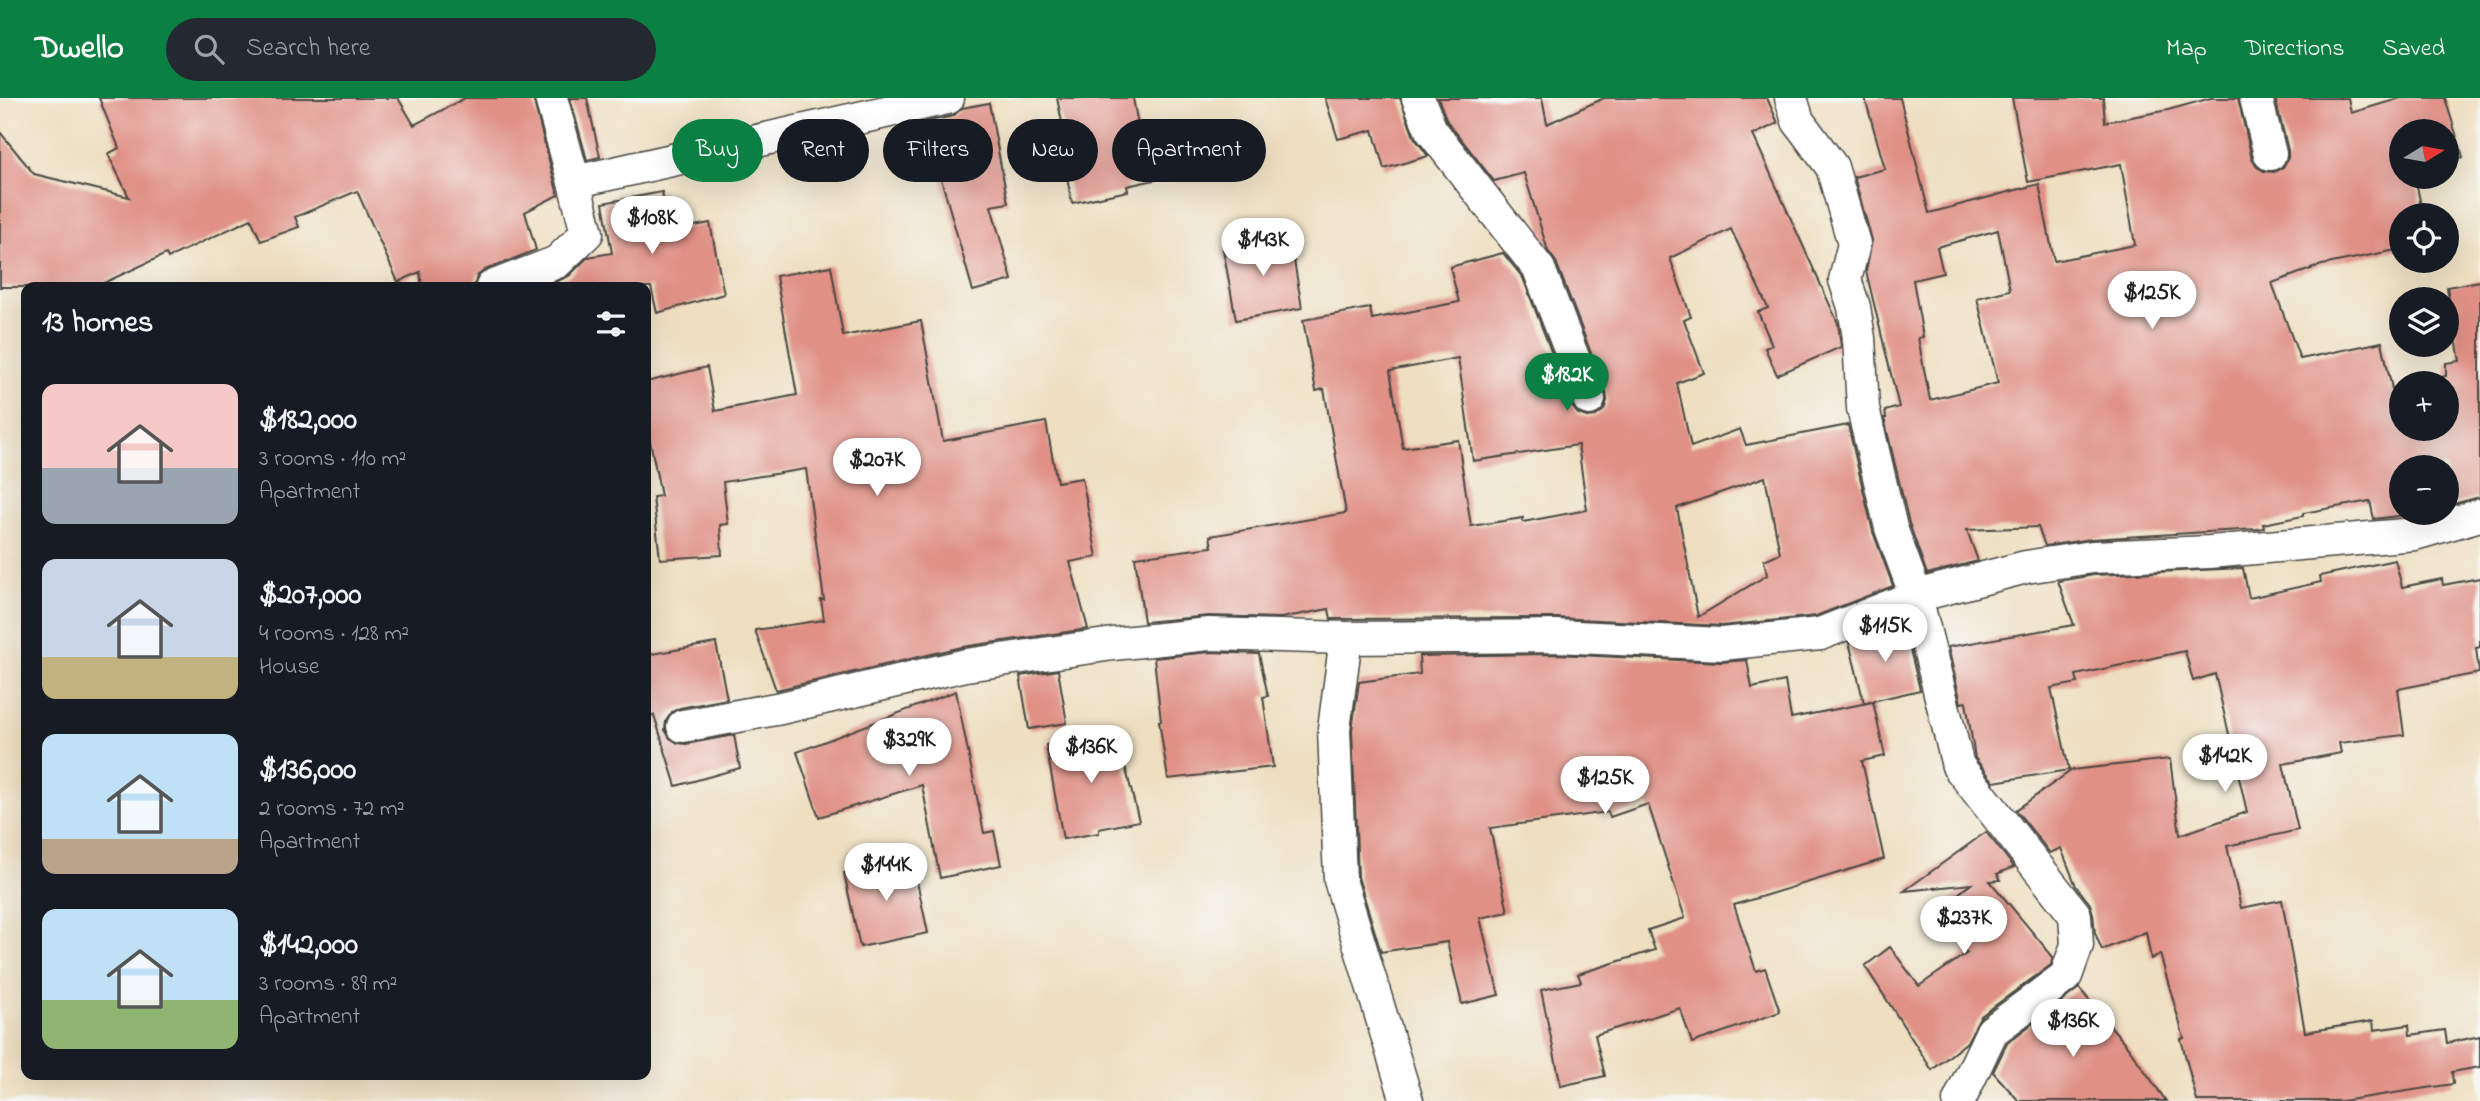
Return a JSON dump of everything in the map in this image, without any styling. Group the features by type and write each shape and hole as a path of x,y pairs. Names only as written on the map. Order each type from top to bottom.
{"street":[{"path":"505,282 557,262 587,233 551,98"},
{"path":"574,182 948,98"},
{"path":"1418,98 1431,130 1539,269 1589,399"},
{"path":"1791,98 1798,121 1832,167 1854,244 1845,280 1854,307 1859,338 1863,408 1891,528 1916,596 1958,766 2075,915 2077,945 2066,976 1992,1031 1959,1101"},
{"path":"2256,98 2270,154"},
{"path":"683,726 782,708 966,665 1113,644 1209,634 1346,638 1556,636 1722,644 1820,634 1916,596 2026,567 2092,557 2210,552 2414,534 2480,515"},
{"path":"1346,638 1334,729 1340,880 1407,1101"}],"building":[{"path":"99,98 398,98 414,125 465,98 533,98 558,195 525,212 536,250 485,270 477,276 475,282 421,282 420,272 398,282 357,191 295,217 299,227 261,241 251,219 168,258 166,254 106,282 21,282 21,287 0,287 0,132 34,174 129,197 108,154 119,148"},
{"path":"570,98 587,98 600,157 587,160"},
{"path":"1057,98 1133,98 1137,119 1112,119 1112,182 1145,182 1127,186 1128,191 1072,203 1068,182 1098,182 1098,119 1061,119"},
{"path":"1325,98 1400,98 1414,137 1428,156 1384,169 1373,130 1338,139"},
{"path":"1438,98 1542,98 1547,124 1604,98 1767,98 1778,123 1753,135 1838,323 1841,347 1777,375 1765,348 1772,345 1758,312 1768,308 1731,229 1670,258 1691,317 1684,320 1704,373 1677,383 1691,447 1740,429 1746,445 1848,425 1873,532 1893,586 1816,616 1722,626 1556,618 1331,619 1329,609 1281,618 1209,616 1144,622 1135,557 1212,547 1210,536 1346,513 1324,389 1316,391 1303,320 1370,308 1372,319 1459,302 1450,267 1503,253 1523,278 1572,406 1578,414 1587,417 1596,416 1604,410 1606,392 1556,262 1548,251 1524,173 1494,181 1447,121","holes":["1458,358 1473,461 1578,445 1587,510 1523,522 1523,518 1471,526 1458,440 1403,448 1390,371","1765,477 1780,553 1764,560 1767,575 1698,617 1677,508"]},
{"path":"1865,98 1900,98 1929,213 2039,184 2054,261 2135,245 2121,164 2028,182 2012,98 2103,98 2105,122 2168,110 2211,98 2238,98 2252,159 2257,167 2274,172 2283,167 2288,158 2275,98 2348,98 2351,113 2401,98 2445,98 2451,119 2389,119 2389,189 2418,189 2420,203 2389,203 2389,251 2322,265 2272,283 2300,359 2382,342 2389,375 2389,441 2459,441 2459,371 2446,371 2446,363 2460,361 2459,287 2447,287 2480,281 2480,497 2459,503 2459,455 2389,455 2389,517 2374,519 2370,501 2303,513 2303,516 2263,524 2264,528 2257,529 2091,539 2045,546 2038,527 1967,530 1978,561 1927,574 1909,523 1884,418 1885,411 1899,407 1866,271 1872,240 1854,177 1885,169","holes":["1998,230 2010,290 1977,298 1998,383 1930,400 1918,338 1923,337 1913,280 1943,273 1937,247"]},
{"path":"989,103 992,119 939,119 953,116 962,108"},
{"path":"993,124 1008,203 991,206 1012,280 973,291 942,182 993,182"},
{"path":"662,192 669,231 710,223 724,294 657,313 651,282 555,282 569,276 588,257 612,253 603,203"},
{"path":"1290,237 1302,308 1236,320 1223,249"},
{"path":"831,266 843,336 921,321 943,441 1046,422 1057,482 1082,478 1097,557 1070,562 1088,629 962,647 776,690 755,630 824,620 821,600 824,600 806,469 723,482 728,524 720,525 722,555 660,559 653,497 661,496 651,446 651,381 707,367 715,411 797,395 776,276"},
{"path":"2395,560 2402,587 2442,579 2443,585 2480,578 2480,647 2476,648 2479,673 2398,689 2404,735 2339,743 2341,753 2283,764 2298,830 2227,846 2241,908 2282,900 2305,1032 2373,1021 2374,1030 2409,1025 2410,1035 2445,1030 2447,1043 2480,1036 2480,1067 2452,1072 2453,1084 2342,1101 2197,1101 2181,1039 2184,1038 2160,954 2151,959 2146,932 2102,950 2095,933 2090,904 2076,886 2061,848 2050,853 2016,810 2072,770 2170,759 2180,835 2247,812 2215,674 2193,681 2185,651 2076,675 2078,683 2051,688 2069,770 1994,782 1975,758 1966,702 1961,703 1948,647 2074,625 2058,581 2094,575 2243,568 2249,598 2321,582 2320,576"},
{"path":"1903,621 1920,690 1864,703 1849,642"},
{"path":"716,643 727,699 672,712 666,721 665,730 670,738 686,744 734,735 740,768 676,786 654,715 651,715 651,654"},
{"path":"1210,652 1259,654 1268,696 1263,697 1273,767 1168,779 1159,721 1154,658"},
{"path":"1556,654 1721,662 1747,660 1752,688 1785,681 1791,718 1873,702 1885,756 1862,761 1884,859 1734,905 1756,971 1765,968 1780,1012 1692,1043 1680,1008 1595,1035 1605,1076 1561,1086 1541,990 1581,982 1578,974 1655,950 1648,930 1685,918 1648,804 1610,817 1608,812 1490,828 1508,912 1480,918 1499,995 1462,1004 1447,942 1381,952 1358,877 1352,730 1359,682 1420,674 1419,656"},
{"path":"1058,670 1067,723 1029,729 1020,676"},
{"path":"956,691 984,833 994,831 1001,865 940,878 922,785 819,817 797,752"},
{"path":"1116,730 1139,821 1099,829 1099,833 1063,839 1046,745"},
{"path":"1986,832 2014,867 1997,874 2001,880 1990,881 2053,957 2051,965 1981,1016 1967,1042 1932,1070 1865,966 1890,947 1919,986 1967,953 1936,911 1971,884 1904,891"},
{"path":"912,858 928,933 860,947 844,873"},
{"path":"2079,988 2128,1047 2166,1101 2019,1101 1993,1072 2007,1043"}]}
